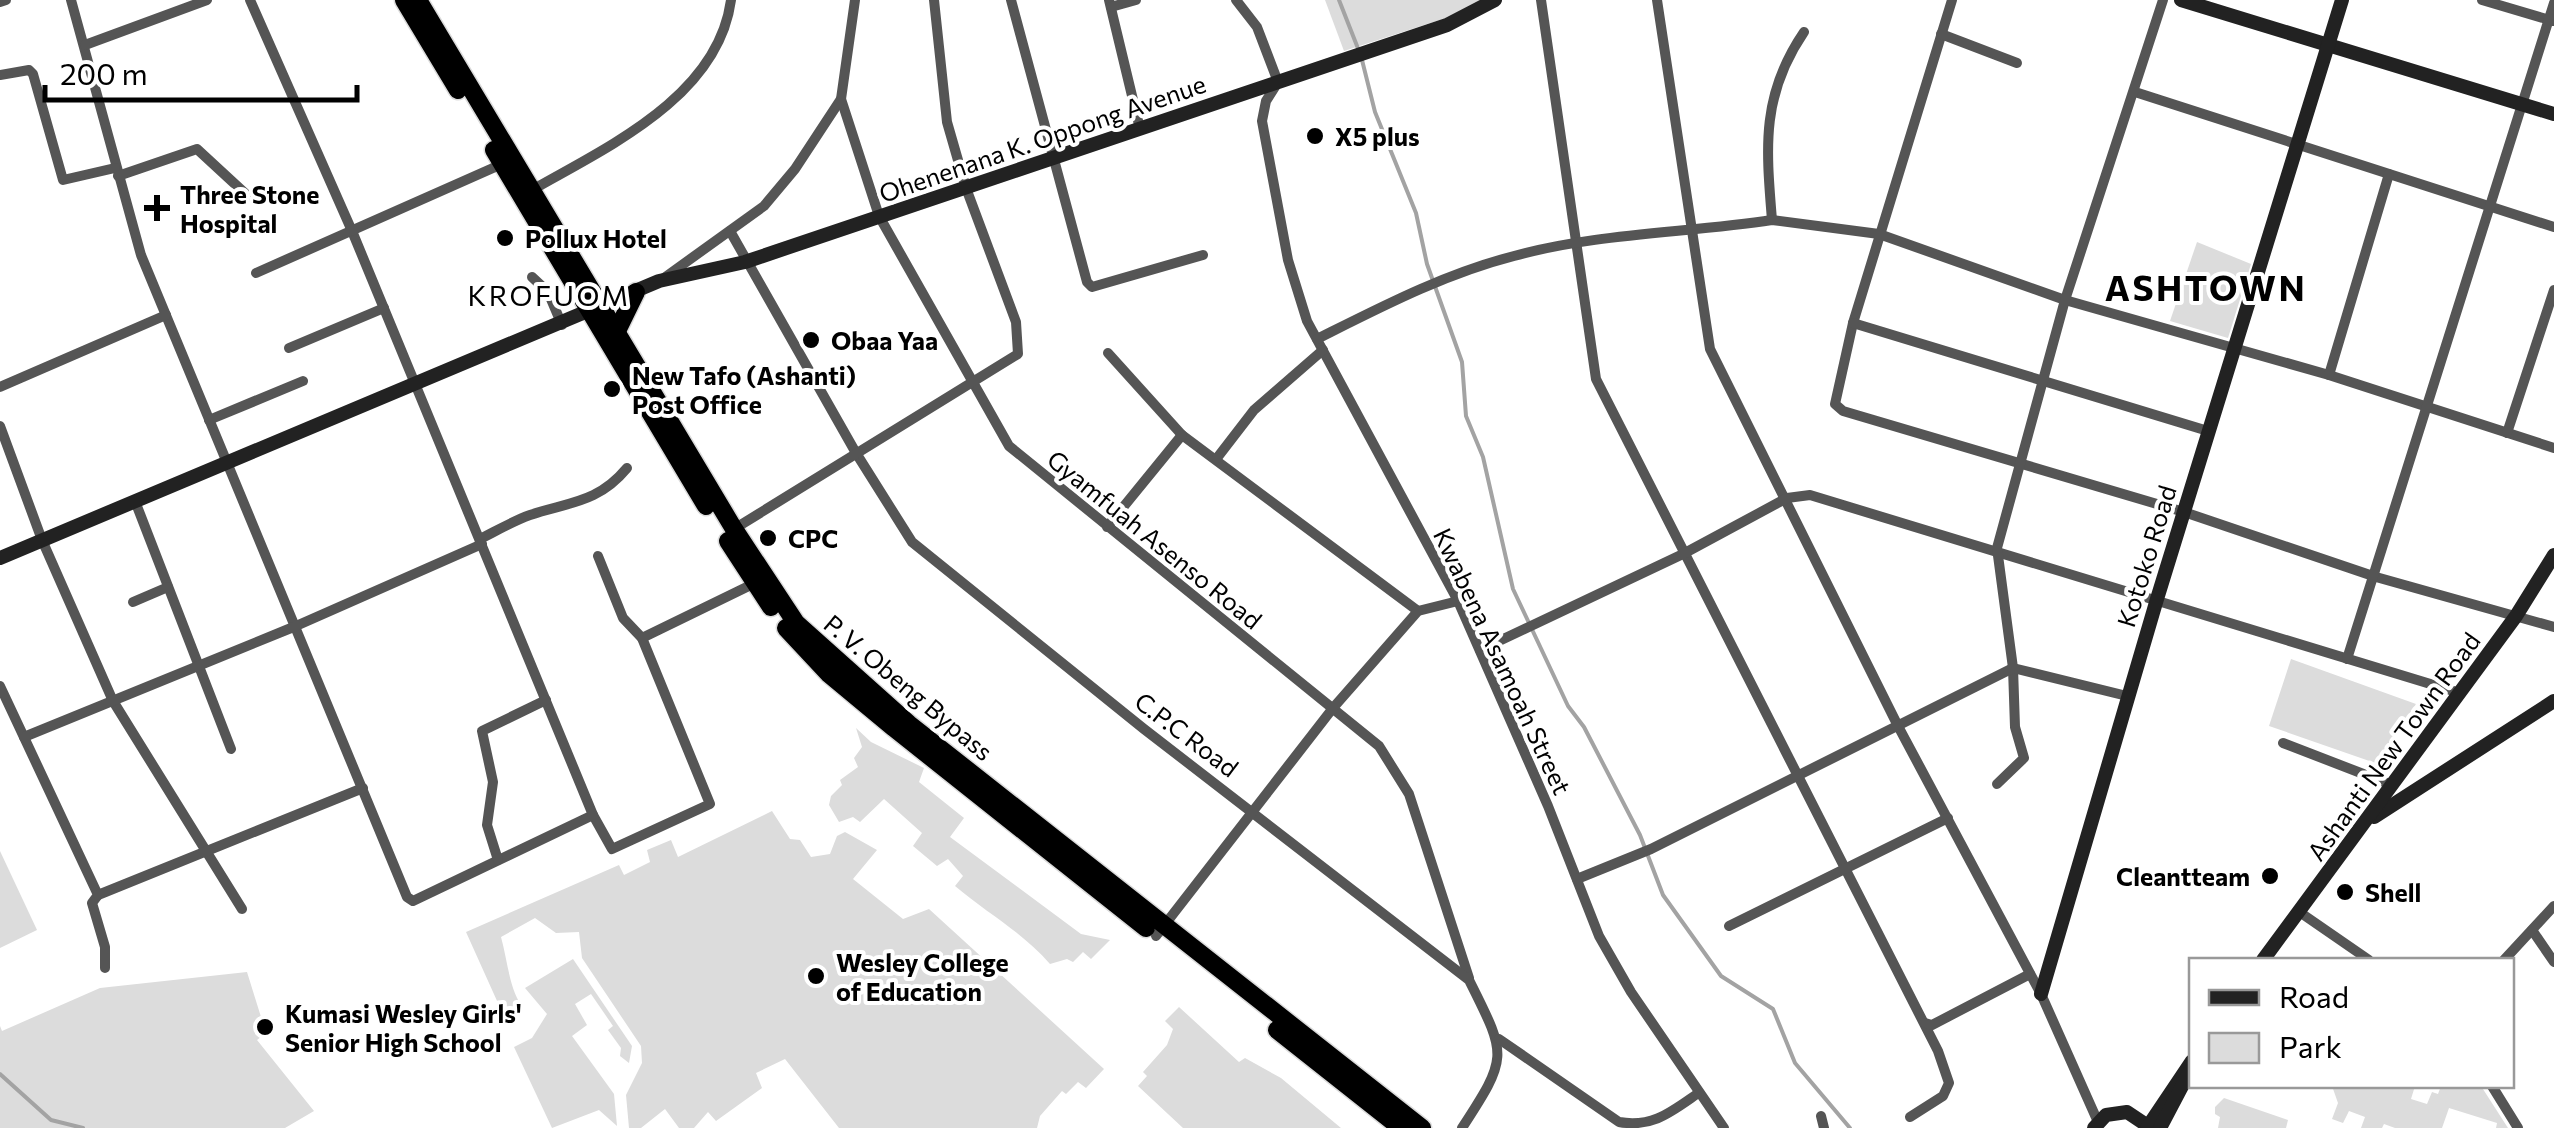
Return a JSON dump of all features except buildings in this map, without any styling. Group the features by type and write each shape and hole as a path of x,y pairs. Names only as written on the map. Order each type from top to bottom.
{"highway":[{"name":"P. V. Obeng Bypass","path":"404,0 595,310 755,584 799,644 830,674 1160,931 1422,1128"},
{"name":"P. V. Obeng Bypass","path":"418,0 532,190 595,310 616,332 734,529 796,623 839,665 1401,1128"},
{"path":"616,332 636,292"}],"street":[{"path":"71,0 141,254 410,900 592,815"},
{"path":"86,46 207,0"},
{"path":"250,0 352,231 592,815 612,849 710,806 642,638 623,618 598,556"},
{"path":"532,190 641,127 684,87 713,53 730,0"},
{"path":"659,282 776,196 841,99 856,0"},
{"path":"734,529 1010,362 1020,345 947,122 934,0"},
{"path":"1011,0 1090,286 1203,255"},
{"path":"1136,0 1110,4 1140,130"},
{"path":"1236,0 1257,27 1278,82"},
{"name":"Ohenenana K. Oppong Avenue","path":"0,558 226,461 563,326 659,282 745,262 1140,130 1447,25 1494,0"},
{"path":"1541,0 1596,379 1925,1022 1949,1083 1943,1096 1910,1117"},
{"path":"1656,0 1710,349 1788,498 1898,726 2041,994 2096,1125 2116,1112 2149,1125"},
{"path":"1952,0 1853,323 1834,394 1835,404 1843,411 2184,512 2376,578 2554,627"},
{"path":"1997,784 2024,758 2015,726 2014,668 1997,548 2065,300 2163,0"},
{"path":"2182,0 2554,114"},
{"name":"Kotoko Road","path":"2041,994 2156,599 2342,0"},
{"path":"2482,0 2551,21"},
{"path":"2347,659 2376,578 2554,3"},
{"path":"1772,220 1768,117 1784,62 1804,32"},
{"path":"1941,34 2017,63"},
{"path":"0,75 30,70 33,74 63,180 117,172 197,149 249,197"},
{"name":"Kwabena Asamoah Street","path":"1278,82 1266,100 1262,121 1288,260 1317,339 1458,601 1599,936 1697,1094 1724,1128"},
{"path":"2134,92 2554,227"},
{"name":"Gyamfuah Asenso Road","path":"841,99 878,216 1009,446 1333,708"},
{"path":"256,273 502,164"},
{"path":"2328,375 2389,174"},
{"path":"1317,339 1430,283 1514,256 1576,244 1772,220 1879,234 2065,300 2328,375 2554,448"},
{"name":"C.P.C Road","path":"730,231 856,453 912,542 1144,729 1254,810 1469,980 1499,1040"},
{"path":"532,277 548,292 563,326"},
{"path":"2507,433 2554,290"},
{"path":"289,348 384,308"},
{"path":"0,387 166,315"},
{"path":"1853,323 2208,432"},
{"path":"1217,458 1254,410 1323,350"},
{"path":"1108,353 1182,435 1418,611"},
{"path":"210,420 303,381"},
{"path":"0,426 42,540 113,701 242,909"},
{"path":"1106,527 1182,435"},
{"path":"24,737 296,626 481,542 530,515 575,504 616,481 628,468"},
{"path":"1480,650 1683,554 1788,498 1822,497 2460,693"},
{"path":"135,501 231,749"},
{"name":"Ashanti New Town Road","path":"2264,958 2516,616 2554,555"},
{"path":"642,638 755,584"},
{"path":"133,602 168,587"},
{"path":"1160,931 1333,708 1418,611 1458,601"},
{"path":"1577,879 1646,851 2014,668 2127,696"},
{"path":"0,686 98,895"},
{"path":"498,860 487,825 493,782 482,731 546,700"},
{"path":"2365,822 2554,701"},
{"path":"1333,708 1379,746 1409,794 1469,980"},
{"path":"2283,743 2392,785"},
{"path":"105,968 105,946 92,903 98,895 364,788"},
{"path":"1729,926 1948,818"},
{"path":"2506,958 2554,906"},
{"path":"2298,911 2366,958"},
{"path":"2532,930 2554,962"},
{"path":"1925,1022 1932,1024 2030,974"},
{"path":"1462,1128 1496,1072 1499,1040 1619,1122 1638,1127 1660,1120 1697,1094"},
{"path":"2149,1125 2161,1101 2189,1068"},
{"path":"2149,1125 2189,1069"},
{"path":"2493,1088 2518,1128"}],"green space":[{"path":"1325,0 1485,0 1449,17 1344,51"},
{"path":"2197,242 2251,264 2228,338 2170,321"},
{"path":"2291,659 2416,704 2378,764 2269,726"},
{"path":"856,728 871,742 924,768 919,782 964,818 950,837 1081,934 1110,940 1091,959 1083,952 1073,962 1067,959 1050,964 1016,932 955,886 963,876 948,859 937,866 913,846 922,833 884,799 860,822 853,817 839,822 829,805 831,796 842,785 840,780 858,767 854,758 862,747"},
{"path":"772,811 790,839 800,840 811,857 830,854 837,836 845,832 877,850 853,879 903,919 929,909 1104,1069 1086,1088 1078,1082 1066,1094 1062,1091 1040,1116 1037,1128 839,1128 785,1059 756,1073 762,1088 716,1121 708,1112 694,1128 679,1128 665,1109 641,1128 629,1128 626,1095 642,1063 641,1046 582,958 579,932 556,933 535,918 501,937 521,1005 512,1014 502,1012 466,932 619,865 624,875 650,862 647,850 671,840 678,857"},
{"path":"0,851 37,930 0,948"},
{"path":"573,959 632,1046 629,1063 620,1056 621,1048 608,1030 613,1026 591,994 575,1004 587,1025 572,1036 614,1094 617,1126 599,1110 552,1128 514,1047 532,1038 547,1014 525,988"},
{"path":"247,972 266,1033 257,1040 314,1111 285,1128 0,1128 0,1026 2,1031 100,988"},
{"path":"1179,1007 1239,1062 1245,1058 1281,1078 1341,1128 1183,1128 1138,1086 1147,1076 1143,1072 1167,1045 1173,1029 1165,1021"},
{"path":"2333,1088 2414,1088 2411,1099 2427,1104 2432,1092 2438,1094 2440,1088 2482,1088 2508,1128 2496,1128 2497,1123 2449,1108 2442,1128 2395,1128 2384,1124 2382,1128 2361,1128 2365,1117 2349,1111 2343,1123 2332,1119 2338,1103"},
{"path":"2224,1098 2288,1120 2286,1128 2218,1128 2220,1117 2215,1114 2215,1107"}],"waterway":[{"path":"1339,0 1359,51"},
{"path":"1362,60 1375,112 1416,213 1427,264 1462,362 1466,416 1483,457 1513,589 1568,706 1584,727 1640,835 1663,895 1721,976 1773,1009 1795,1063 1850,1128"},
{"path":"0,1074 51,1120 83,1128"}],"place":[{"name":"X5 plus","path":"1315,136"},
{"name":"Three Stone Hospital","path":"157,208"},
{"name":"Pollux Hotel","path":"505,238"},
{"name":"Obaa Yaa","path":"811,340"},
{"name":"New Tafo (Ashanti) Post Office","path":"612,389"},
{"name":"CPC","path":"768,538"},
{"name":"Cleantteam","path":"2270,876"},
{"name":"Shell","path":"2345,892"},
{"name":"Wesley College of Education","path":"816,976"},
{"name":"Kumasi Wesley Girls' Senior High School","path":"265,1027"}],"district":[{"name":"ASHTOWN","path":"2206,286"},
{"name":"KROFUOM","path":"549,295"}]}
